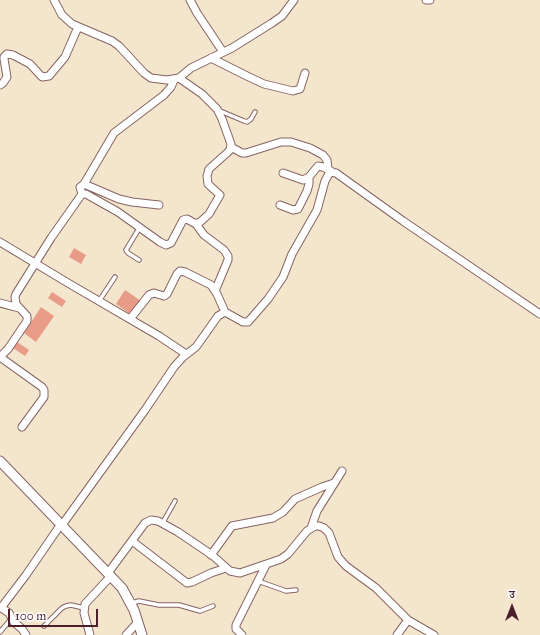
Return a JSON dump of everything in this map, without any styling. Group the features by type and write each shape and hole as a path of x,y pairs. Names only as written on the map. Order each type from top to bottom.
{"street":[{"path":"54,0 66,19 78,28 112,40 144,73 151,78 159,80 177,79 202,94 217,109 222,119 231,147 242,153 246,153 281,142 290,142 310,148 323,155 327,160 330,170 315,214 292,254 283,277 268,299 248,322 243,322 225,312 211,285 180,271 176,274 167,294 164,296 154,294 149,295 130,319"},
{"path":"190,0 223,52"},
{"path":"82,194 80,187 84,184 114,133 164,95 177,79 191,68 232,48 272,23 282,16 294,0"},
{"path":"0,85 7,78 4,57 7,54 13,55 30,64 42,77 49,76 65,57 78,28"},
{"path":"211,58 264,84 293,91 300,89 305,73"},
{"path":"196,224 206,218 220,195 208,184 207,176 209,169 227,154 231,147"},
{"path":"283,173 303,180 318,166 336,172 403,221 540,314"},
{"path":"280,205 293,210 298,209 307,191 309,176"},
{"path":"84,184 119,199 159,205"},
{"path":"82,194 86,194 118,212 166,245 170,243 183,220 187,219 196,224 204,235 224,250 228,256 228,260 215,291"},
{"path":"22,427 44,397 44,390 42,387 0,357 8,349 27,322 27,316 19,308 15,300 16,294 35,263 82,194"},
{"path":"0,242 186,354"},
{"path":"0,303 19,308"},
{"path":"26,635 22,628 14,622 9,613 1,607 26,575 145,410 174,367 186,354 196,347 218,316 225,312"},
{"path":"0,461 122,588 131,604 142,635"},
{"path":"90,635 84,613 84,608 87,602 110,574 132,541 148,521 154,520 178,532 211,555 230,571 240,573 276,562 288,554 311,528 318,511 342,471"},
{"path":"211,555 232,526 273,518 283,512 295,499 334,483"},
{"path":"311,528 319,526 324,528 329,533 338,557 346,566 376,588 408,620 434,635"},
{"path":"132,541 187,583 226,568"},
{"path":"242,635 236,628 236,625 266,565"},
{"path":"397,635 408,620"},
{"path":"126,635 138,622"}],"lane":[{"path":"217,109 247,122 251,119 255,112"},
{"path":"139,260 126,250 140,227"},
{"path":"99,301 116,277"},
{"path":"162,524 175,501"},
{"path":"258,582 286,591 296,590"},
{"path":"131,604 141,601 159,605 179,605 200,611 213,606"},
{"path":"44,626 62,608 66,606 71,605 84,608"},
{"path":"0,632 12,618"}],"building":[{"path":"74,248 86,255 81,264 69,257"},
{"path":"125,290 141,301 132,315 116,304"},
{"path":"52,292 66,301 62,307 48,298"},
{"path":"41,307 54,316 36,342 24,333"},
{"path":"17,342 29,350 25,356 13,348"}]}
